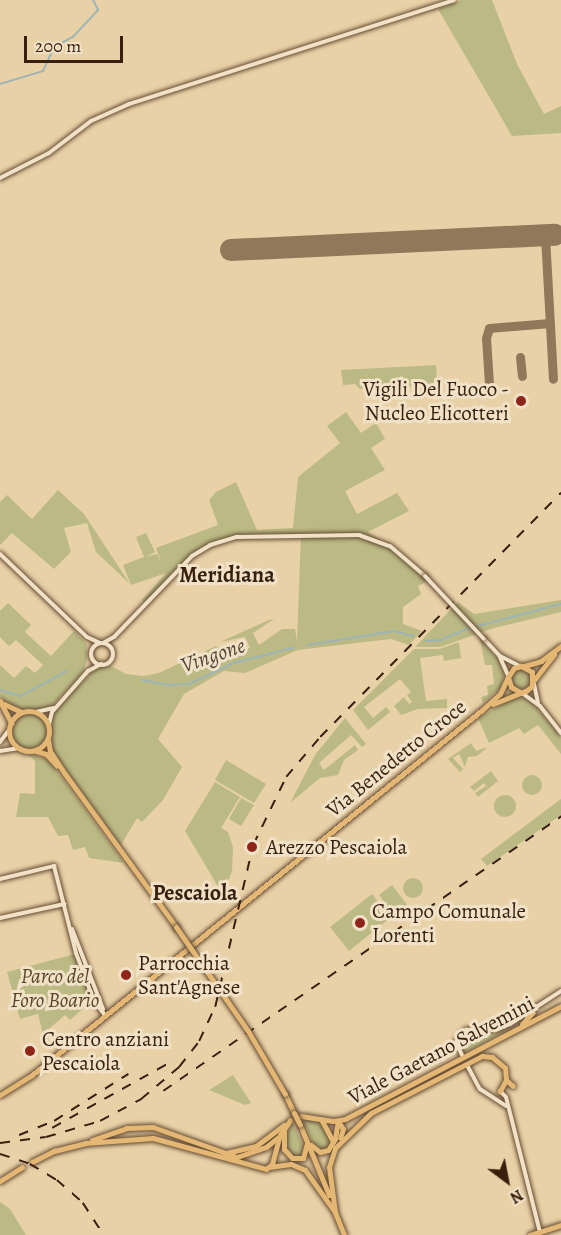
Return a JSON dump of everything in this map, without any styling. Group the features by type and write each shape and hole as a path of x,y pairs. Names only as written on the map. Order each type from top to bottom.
{"main road":[{"name":"Via Benedetto Croce","path":"0,1095 22,1083 482,710 500,694 514,668 541,661 561,646"},
{"name":"Via Benedetto Croce","path":"482,710 528,689 561,646"},
{"path":"521,666 530,670 533,681"},
{"path":"508,677 511,687 520,692"},
{"path":"0,701 21,712 36,712 48,724 50,751 248,1031 307,1138 344,1235"},
{"path":"0,701 11,723"},
{"path":"21,712 11,723 9,730 18,748 46,754 65,774"},
{"path":"34,751 48,740"},
{"name":"Viale Gaetano Salvemini","path":"301,1116 338,1121 561,1006"},
{"path":"501,1038 533,1012"},
{"path":"421,1085 464,1056"},
{"path":"307,1138 320,1152 328,1150 371,1113 421,1085 482,1056 500,1061 506,1080 513,1086"},
{"path":"501,1091 506,1080"},
{"path":"319,1118 329,1129 336,1142"},
{"path":"212,1151 249,1149 290,1120 280,1135 267,1168"},
{"path":"335,1212 329,1167 336,1142 338,1121"},
{"path":"32,1162 54,1151 86,1143 126,1128 150,1127 174,1132 212,1151 237,1157 260,1149 280,1135"},
{"path":"140,1138 137,1130 150,1127"},
{"path":"284,1128 284,1149 296,1160"},
{"path":"171,1142 177,1138 174,1132"},
{"path":"86,1143 140,1138 171,1142 267,1168 291,1164 305,1170 335,1212"},
{"path":"260,1149 273,1155 279,1161 296,1160 305,1155 307,1138"},
{"path":"255,1165 253,1158 260,1149"},
{"path":"0,1181 22,1167"},
{"path":"530,1235 561,1224"}],"street":[{"path":"0,178 21,170 65,143 91,121 129,104 351,31 454,0"},
{"path":"92,650 114,637 192,556 210,545 236,537 359,535 390,546 425,576 499,656 508,677"},
{"path":"0,554 87,637 111,649"},
{"path":"87,637 92,650 87,671"},
{"path":"48,724 57,706 87,671 111,659 114,637"},
{"path":"91,656 101,664"},
{"path":"499,656 521,666"},
{"path":"533,681 540,706"},
{"path":"520,692 540,706 561,733"},
{"path":"36,712 57,706"},
{"path":"0,742 9,730"},
{"path":"0,751 18,748"},
{"path":"0,879 54,866 76,953 100,1008 108,1013"},
{"path":"0,918 64,904"},
{"path":"464,1056 456,1042 471,1028 498,1029 533,1012 561,991"},
{"path":"97,1022 100,1008"},
{"path":"467,1065 480,1089 503,1102 507,1107"},
{"path":"488,1093 501,1091"},
{"path":"501,1091 503,1102"},
{"path":"501,1091 540,1232"}],"green space":[{"path":"461,0 492,0 517,64 544,114 561,106 561,133 512,136 438,9"},
{"path":"436,365 437,385 360,389 355,384 343,385 341,370"},
{"path":"346,412 361,433 376,423 385,439 371,448 385,470 345,491 357,514 397,493 409,511 368,532 403,554 430,580 418,586 421,594 403,607 403,624 422,631 409,645 391,639 298,650 245,673 224,671 184,694 158,739 182,767 163,800 142,822 137,818 121,845 51,750 53,713 97,667 111,666 126,674 144,676 159,673 216,646 224,653 250,648 245,637 220,642 274,619 253,633 259,645 282,629 295,629 297,641 301,534 236,537 201,549 146,604 142,600 166,573 131,585 123,565 144,557 136,537 146,533 155,552 145,557 157,554 161,562 156,548 218,525 209,500 216,492 236,482 257,530 293,528 298,477 340,443 327,426"},
{"path":"58,490 84,514 130,584 96,552 87,523 64,528 71,552 54,569 12,533 0,545 0,502 7,495 32,519"},
{"path":"561,600 561,612 494,628 440,647 415,647 458,602 474,614"},
{"path":"8,603 31,625 25,632 51,656 74,631 87,644 87,661 82,674 48,710 15,709 0,696 0,665 14,678 26,666 35,673 43,665 16,640 9,646 0,637 0,611"},
{"path":"480,639 499,661 504,674 501,687 483,703 481,697 488,695 487,686 494,684 492,665 485,665"},
{"path":"459,642 461,658 444,661 443,655 420,658 426,701 447,699 447,708 418,709 401,715 394,706 404,697 409,704 412,702 407,695 411,692 400,679 364,707 373,718 386,707 390,712 368,730 353,710 414,649 439,649"},
{"path":"521,669 528,672 531,679 528,686 521,689 514,686 511,679 514,672"},
{"path":"517,696 530,700 561,737 561,754 538,725 524,734 519,728 489,743 478,718"},
{"path":"30,713 43,718 48,731 43,744 30,749 17,744 12,731 17,718"},
{"path":"345,718 366,744 362,747 351,735 319,763 324,770 355,745 358,750 344,760 338,775 320,778 290,803 315,755"},
{"path":"471,743 476,751 488,747 477,756 468,757 465,767 459,754 453,758 463,769 460,772 448,759"},
{"path":"28,754 49,760 124,863 89,858 85,847 73,850 68,835 58,836 48,817 16,817 20,793 35,794 35,761"},
{"path":"226,760 266,784 254,803 215,780"},
{"path":"491,771 498,781 478,797 475,793 486,786 484,783 474,791 470,787"},
{"path":"528,775 536,775 542,781 542,789 536,795 528,795 522,789 522,781"},
{"path":"215,782 240,797 221,828 228,832 233,847 232,871 223,895 185,831"},
{"path":"505,795 515,802 516,806 509,816 505,817 495,810 494,806 501,796"},
{"path":"241,798 254,805 241,826 229,819"},
{"path":"561,799 561,815 487,866 481,859"},
{"path":"413,878 420,881 423,888 420,895 413,898 406,895 403,888 406,881"},
{"path":"392,885 412,911 399,921 379,895"},
{"name":"Campo Comunale Lorenti","path":"372,894 390,918 349,951 330,927"},
{"name":"Parco del Foro Boario","path":"75,954 92,1001 70,1020 65,1015 43,1034 38,1014 20,1019 7,972"},
{"path":"519,1023 463,1054 461,1051 459,1042 468,1031 499,1032"},
{"path":"233,1075 251,1103 245,1105 209,1090"},
{"path":"310,1119 323,1125 330,1141 328,1148 321,1150 314,1145 303,1120"},
{"path":"293,1124 304,1147 301,1156 293,1157 286,1147 286,1135"},
{"path":"0,1202 10,1209 26,1235 0,1235"}],"waterway":[{"path":"0,84 43,71 54,47 73,37 98,10 93,0"},
{"name":"Vingone","path":"475,627 561,604"},
{"name":"Vingone","path":"426,641 441,640 471,627"},
{"name":"Vingone","path":"308,645 394,631 413,636"},
{"name":"Vingone","path":"142,680 168,685 189,684 234,663 293,648"},
{"name":"Vingone","path":"0,690 21,696 67,671"}],"taxiway":[{"path":"545,236 553,379"},
{"path":"489,384 486,338 489,328 550,323"},
{"path":"520,357 522,376"}],"runway":[{"path":"231,250 555,235"}],"railway":[{"path":"0,1143 46,1137 100,1121 141,1099 179,1067 199,1041 215,1007 253,845 286,777 320,737 561,493"},
{"path":"163,1091 561,816"},
{"path":"52,1128 169,1063"},
{"path":"19,1135 54,1121 128,1074"},
{"path":"0,1154 30,1164 57,1180 83,1203 104,1235"}],"place":[{"name":"Vigili Del Fuoco - Nucleo Elicotteri","path":"521,401"},
{"name":"Arezzo Pescaiola","path":"252,847"},
{"name":"Campo Comunale Lorenti","path":"360,923"},
{"name":"Parrocchia Sant'Agnese","path":"126,975"},
{"name":"Centro anziani Pescaiola","path":"30,1051"}],"district":[{"name":"Meridiana","path":"227,576"},
{"name":"Pescaiola","path":"195,894"}]}
